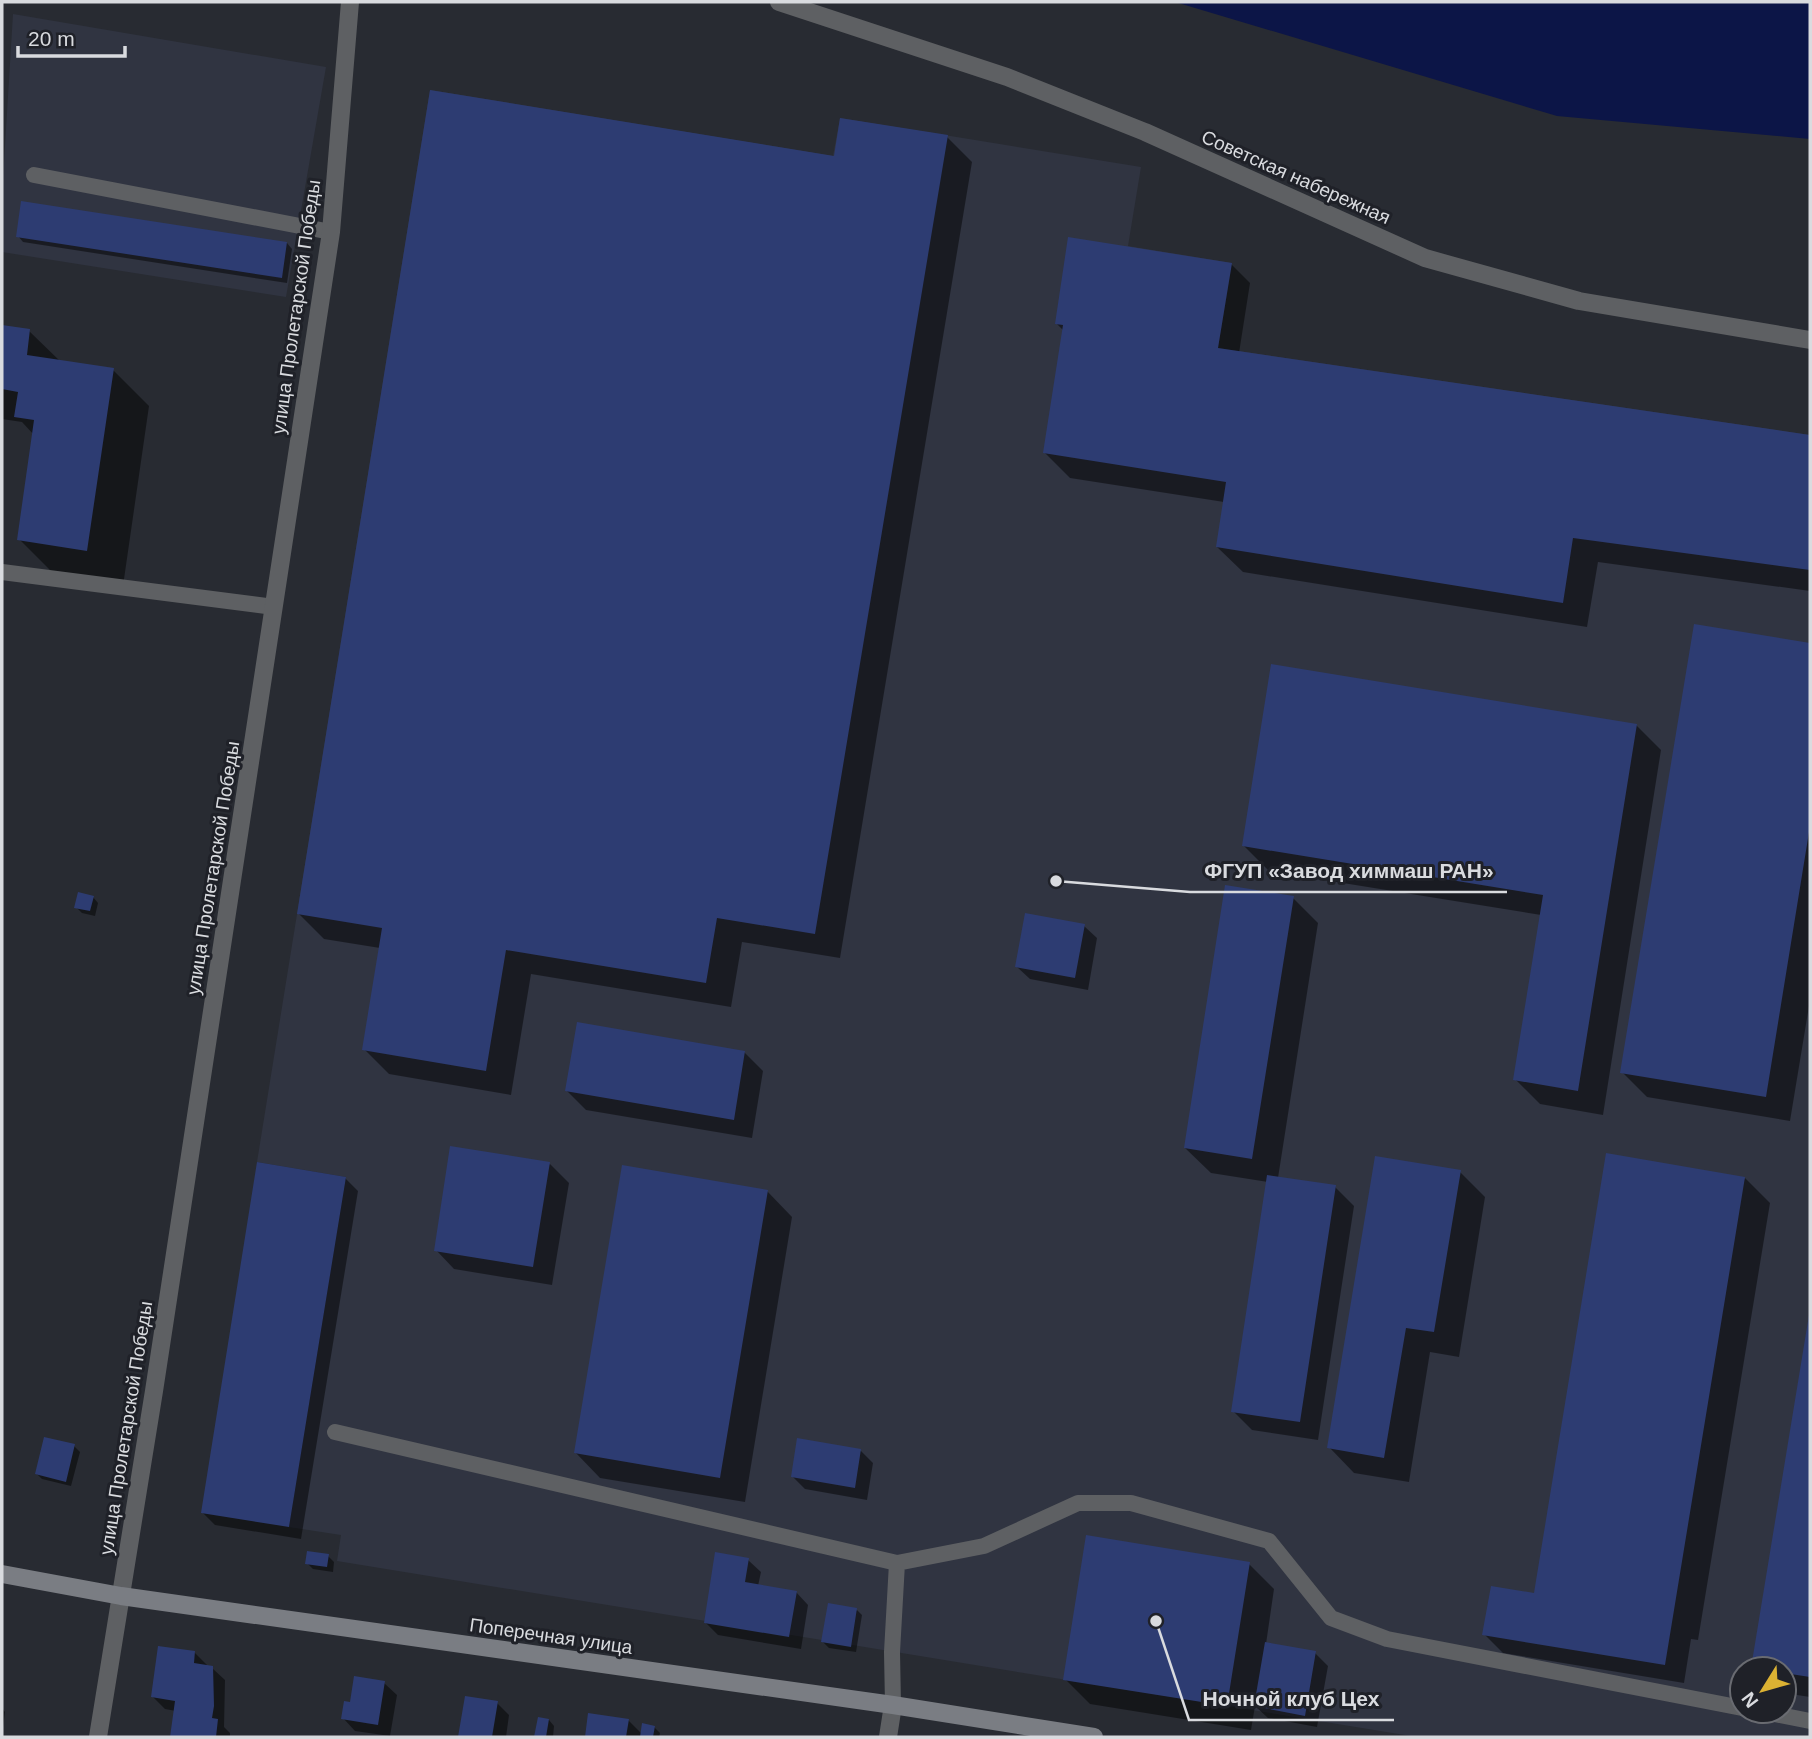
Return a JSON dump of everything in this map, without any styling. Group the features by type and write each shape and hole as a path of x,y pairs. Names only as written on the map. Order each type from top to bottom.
{"street":[{"name":"улица Пролетарской Победы","path":"98,1737 154,1391 331,232 350,2"},
{"name":"Советская набережная","path":"779,2 1007,77 1132,127 1425,258 1579,301 1810,340"},
{"name":"Поперечная улица","path":"2,1574 121,1596 893,1705 1094,1737"},
{"path":"888,1737 893,1705"}],"lane":[{"path":"34,175 331,232"},
{"path":"2,572 274,607"},
{"path":"335,1432 897,1563 984,1546 1078,1503 1132,1503 1269,1541 1331,1618 1387,1639 1728,1705"},
{"path":"893,1705 892,1652 897,1563"}],"shaded area":[{"path":"1175,2 1810,2 1810,139 1557,116"},
{"path":"13,14 326,67 286,297 2,252 2,195"},
{"path":"430,90 833,156 840,118 1141,167 1128,246 1232,263 1218,348 1810,435 1810,1737 1417,1737 337,1561 341,1535 289,1527 346,1177 257,1162"}],"building":[{"path":"430,90 834,156 840,118 948,135 815,934 717,918 706,983 506,950 486,1071 362,1050 382,928 297,914"},
{"path":"21,201 287,242 282,278 16,237"},
{"path":"1068,237 1232,263 1218,348 1810,435 1810,570 1573,538 1563,603 1216,547 1226,482 1043,453 1063,325 1055,324"},
{"path":"2,325 30,329 27,355 114,368 87,551 17,540 34,420 14,417 18,392 2,389"},
{"path":"1694,624 1810,643 1810,826 1766,1097 1620,1073"},
{"path":"1271,664 1637,724 1578,1091 1513,1080 1543,895 1242,846"},
{"path":"1225,885 1294,896 1252,1159 1184,1148"},
{"path":"78,892 94,896 90,911 74,908"},
{"path":"1025,913 1085,924 1075,978 1015,967"},
{"path":"577,1022 745,1051 734,1120 565,1091"},
{"path":"450,1146 550,1162 533,1267 434,1251"},
{"path":"1606,1153 1745,1177 1665,1665 1482,1635 1491,1586 1534,1593"},
{"path":"1375,1156 1461,1170 1434,1332 1406,1328 1384,1458 1327,1448"},
{"path":"257,1162 346,1177 289,1527 201,1513"},
{"path":"622,1165 768,1190 720,1478 574,1453"},
{"path":"1267,1175 1336,1185 1300,1422 1231,1412"},
{"path":"1810,1315 1810,1677 1798,1675 1798,1655 1753,1655"},
{"path":"44,1437 75,1444 66,1482 35,1474"},
{"path":"797,1438 861,1449 855,1488 791,1477"},
{"path":"1086,1535 1250,1562 1227,1706 1063,1680"},
{"path":"307,1551 329,1554 327,1567 305,1564"},
{"path":"715,1552 749,1558 745,1582 797,1591 789,1637 704,1623"},
{"path":"828,1603 857,1608 851,1647 821,1642"},
{"path":"1265,1642 1316,1651 1305,1716 1254,1706"},
{"path":"158,1646 195,1651 194,1663 213,1666 212,1718 218,1719 216,1737 170,1737 175,1701 151,1697"},
{"path":"354,1676 385,1681 378,1725 341,1719 344,1701 350,1702"},
{"path":"465,1696 498,1701 492,1737 458,1737"},
{"path":"588,1713 629,1719 626,1737 585,1737"},
{"path":"538,1717 549,1719 546,1737 534,1737"},
{"path":"642,1723 655,1726 653,1737 640,1737"}],"place":[{"name":"ФГУП «Завод химмаш РАН»","path":"1056,881"},
{"name":"Ночной клуб Цех","path":"1156,1621"}]}
